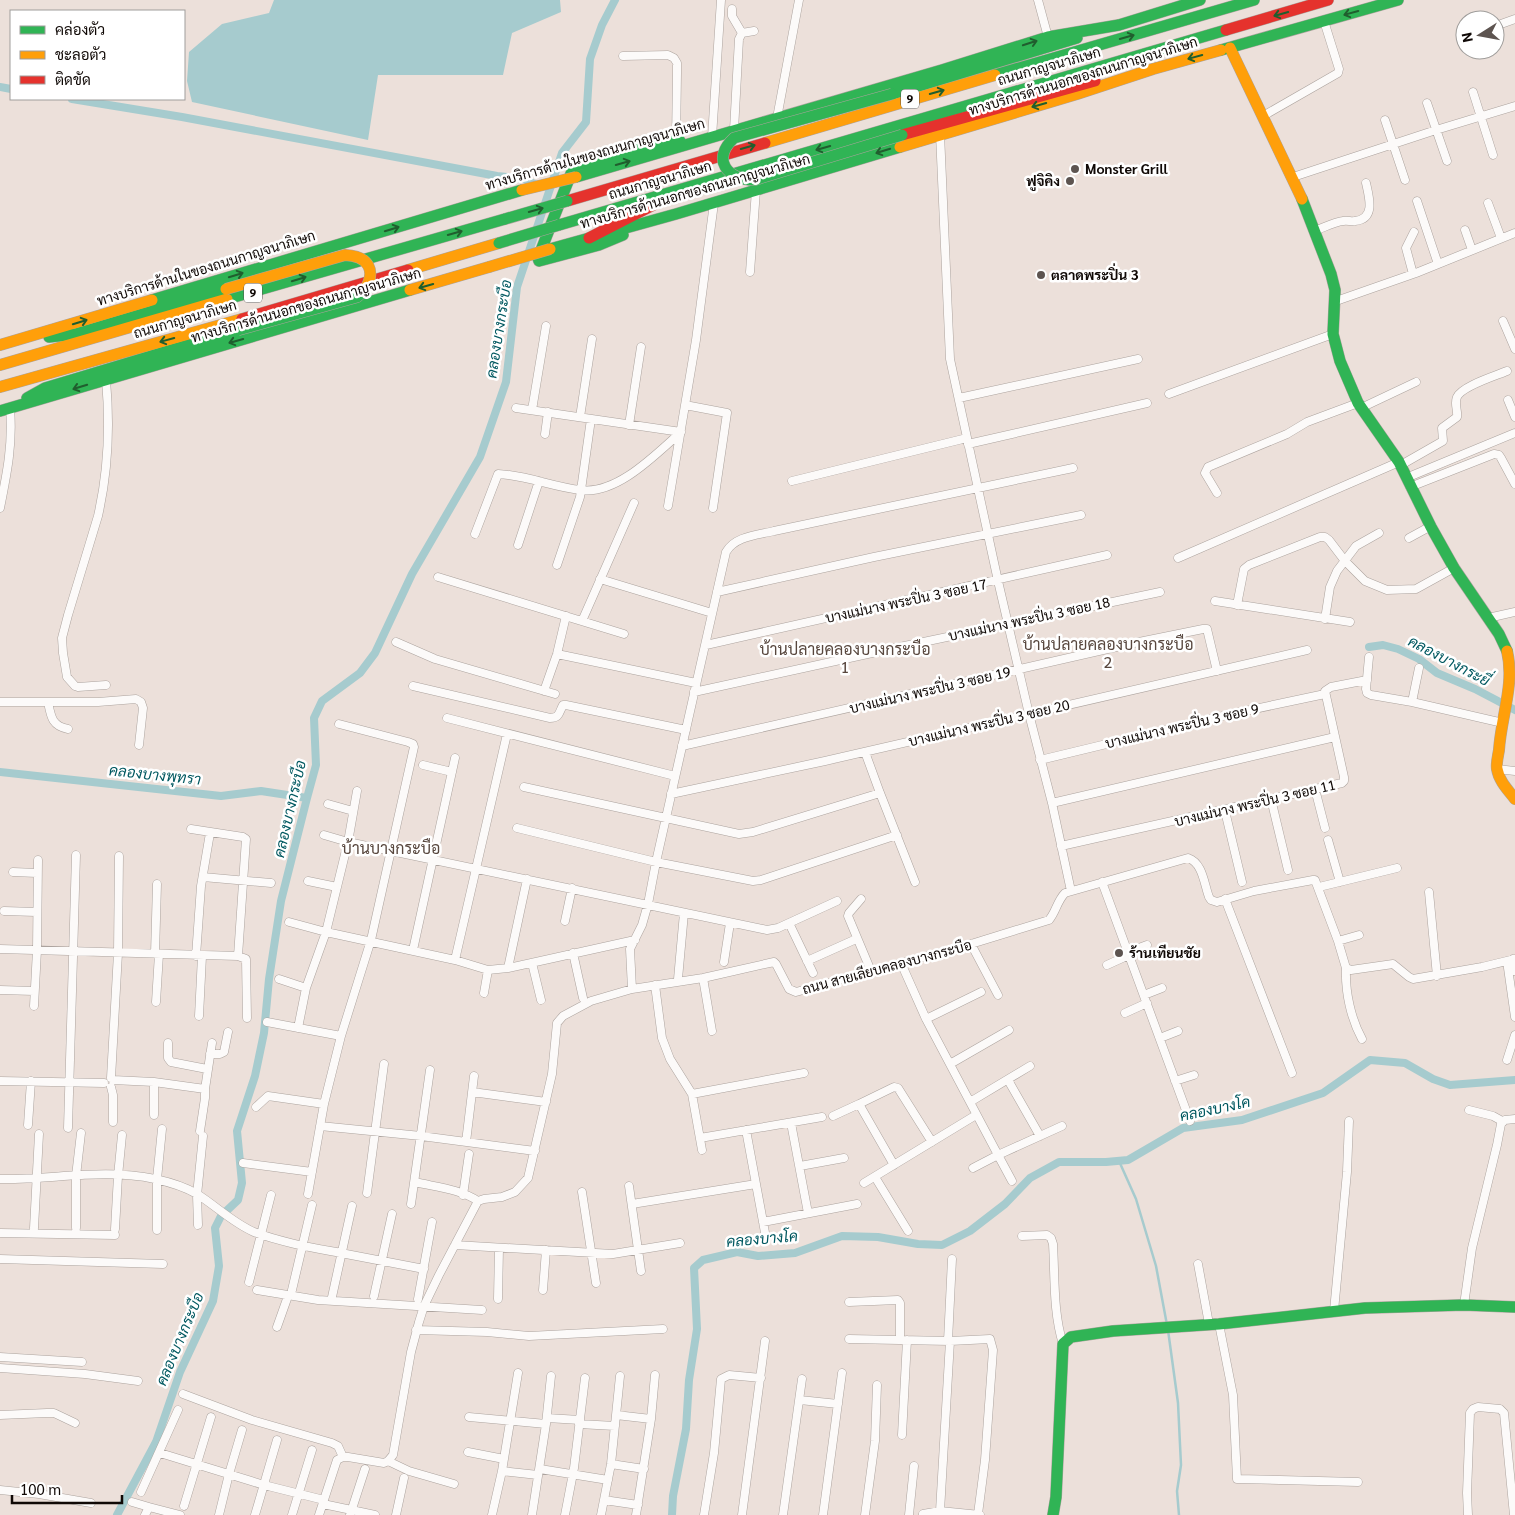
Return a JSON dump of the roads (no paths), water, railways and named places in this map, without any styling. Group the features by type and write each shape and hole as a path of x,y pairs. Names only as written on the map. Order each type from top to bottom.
{"main road":[{"name":"ทางบริการด้านในของถนนกาญจนาภิเษก","path":"0,345 522,190 576,177 950,68 1048,37 1119,25 1200,0"},
{"name":"ถนนกาญจนาภิเษก","path":"0,365 1254,0"},
{"name":"ถนนกาญจนาภิเษก","path":"0,387 223,325 1328,0"},
{"name":"ทางบริการด้านนอกของถนนกาญจนาภิเษก","path":"8,409 550,249 647,223 1077,94 1153,69 1398,0"},
{"path":"1119,25 892,94 734,138 725,146 723,162 732,176 740,180 754,180 1062,89 1153,69"},
{"path":"1230,48 1293,177 1332,279 1336,301 1333,334 1340,361 1359,405 1400,463 1408,482 1454,568 1506,647 1510,660 1513,684 1504,718 1498,769 1502,783 1515,799"},
{"path":"647,223 607,242 539,261 538,258 574,166 658,143 698,141"},
{"path":"589,238 686,188"},
{"path":"8,409 45,388 238,330 358,297 367,289 371,277 370,271 362,258 357,255 345,255 76,334"},
{"path":"20,340 76,334 104,336"},
{"path":"1053,1515 1056,1497 1063,1344 1071,1337 1113,1331 1214,1324 1365,1308 1464,1305 1515,1306"}],"street":[{"path":"712,137 721,0"},
{"path":"777,118 799,0"},
{"path":"1038,0 1048,37"},
{"path":"732,9 732,16 742,33 738,46 734,130"},
{"path":"1263,116 1338,74 1339,69 1324,21"},
{"path":"742,33 754,31"},
{"path":"623,56 668,55 674,58 677,63 676,142"},
{"path":"1473,92 1493,155"},
{"path":"1427,104 1447,161"},
{"path":"1293,177 1515,106"},
{"path":"1385,120 1405,180"},
{"path":"940,134 949,350 998,581 1052,803 1070,891 1188,858 1194,860 1198,865 1209,897 1217,902 1254,891 1313,880 1317,882 1346,968 1345,978 1351,1011 1356,1029 1362,1040"},
{"path":"1314,232 1344,220 1354,222 1364,217 1369,212 1370,204 1366,183"},
{"path":"750,272 756,190"},
{"path":"1418,202 1438,264"},
{"path":"668,506 681,432 714,203"},
{"path":"1488,203 1501,238"},
{"path":"1465,230 1472,250"},
{"path":"1414,232 1406,248 1414,274"},
{"path":"1336,301 1414,274 1515,232"},
{"path":"1503,321 1515,349"},
{"path":"532,410 546,326"},
{"path":"1169,394 1333,334"},
{"path":"580,417 592,339"},
{"path":"629,425 641,347"},
{"path":"959,398 1138,359"},
{"path":"1178,558 1400,463 1443,441 1442,428 1457,417 1456,398 1460,392 1507,371"},
{"path":"106,380 106,454 103,495 96,525 62,638 64,665 67,677 72,683 78,687 106,685"},
{"path":"1217,493 1205,473 1208,467 1287,434 1307,422 1359,405 1416,382"},
{"path":"1508,400 1515,417"},
{"path":"792,481 1147,403"},
{"path":"685,405 727,413 713,508"},
{"path":"516,408 681,432"},
{"path":"0,508 12,432 8,409"},
{"path":"545,434 548,412"},
{"path":"557,565 580,497 591,419"},
{"path":"475,534 498,474 580,490 598,489 626,477 681,432"},
{"path":"1408,482 1515,432"},
{"path":"1408,482 1494,454 1501,458 1515,484"},
{"path":"632,989 630,948 642,925 648,904 712,613 726,552 730,546 738,541 774,531 1073,468"},
{"path":"518,545 539,481"},
{"path":"582,621 634,503"},
{"path":"717,592 874,557 1081,515"},
{"path":"1409,538 1431,526"},
{"path":"1325,619 1332,579 1356,546 1379,533"},
{"path":"1237,605 1244,569 1249,565 1320,537 1325,537 1329,540 1345,561 1365,581 1387,590 1416,588 1454,568"},
{"name":"บางแม่นาง พระปิ่น 3 ซอย 17","path":"706,645 1107,555"},
{"path":"438,577 624,634"},
{"path":"600,578 712,613"},
{"name":"บางแม่นาง พระปิ่น 3 ซอย 18","path":"694,692 1160,592"},
{"path":"1214,602 1350,622"},
{"path":"1488,618 1515,612"},
{"path":"544,691 557,654 566,616"},
{"name":"บางแม่นาง พระปิ่น 3 ซอย 19","path":"682,746 1134,643 1207,629 1217,671"},
{"path":"396,642 435,658 555,694"},
{"name":"บางแม่นาง พระปิ่น 3 ซอย 20","path":"671,794 865,752 1307,650"},
{"path":"557,654 696,683"},
{"path":"1369,657 1367,692 1371,695 1504,718"},
{"path":"1412,702 1418,668"},
{"path":"1325,694 1325,691 1331,688 1367,680"},
{"path":"413,686 550,718 555,718 559,715 563,705 566,705 686,730"},
{"name":"บางแม่นาง พระปิ่น 3 ซอย 11","path":"1061,846 1225,810 1344,781 1325,694"},
{"name":"บางแม่นาง พระปิ่น 3 ซอย 9","path":"1040,760 1231,714 1325,694"},
{"path":"0,702 136,699 141,702 144,708 139,745"},
{"path":"48,702 53,721 59,727 68,729"},
{"path":"447,718 675,776"},
{"path":"308,1194 324,1104 341,1036 371,940 413,750 413,744 339,724"},
{"path":"455,960 507,734"},
{"path":"1052,803 1335,737"},
{"path":"865,752 915,882"},
{"path":"413,950 455,758"},
{"path":"423,765 452,772"},
{"path":"1498,769 1515,771"},
{"path":"524,786 739,834 747,834 880,793"},
{"path":"1315,789 1324,828"},
{"path":"298,1028 306,988 326,932 348,842 358,791"},
{"path":"1271,799 1288,870"},
{"path":"328,804 354,811"},
{"path":"1225,810 1242,882"},
{"path":"517,828 656,862 753,881 897,835"},
{"path":"191,829 243,837 246,840 238,956"},
{"path":"199,1016 202,877 210,832"},
{"path":"324,835 348,842 767,930 773,930 837,901"},
{"path":"1328,840 1340,882"},
{"path":"68,1128 76,855"},
{"path":"113,1122 113,1094 110,1082 118,953 119,856"},
{"path":"34,1006 38,860"},
{"path":"1319,887 1397,868"},
{"path":"13,872 38,872"},
{"path":"202,877 271,883"},
{"path":"508,968 528,879"},
{"path":"308,881 337,887"},
{"path":"1102,882 1190,1121"},
{"path":"156,1002 157,884"},
{"path":"565,921 572,888"},
{"name":"ถนน สายเลียบคลองบางกระบือ","path":"478,1201 502,1198 516,1192 528,1178 552,1074 557,1023 559,1019 590,1001 632,989 703,978 774,962 789,989 796,992 971,944 1049,920 1053,916 1060,898 1070,891"},
{"path":"1429,892 1437,976"},
{"path":"861,898 848,916 871,971"},
{"path":"1224,900 1292,1073"},
{"path":"4,911 36,912"},
{"path":"678,979 684,913"},
{"path":"288,922 455,960 488,970 508,968 634,940"},
{"path":"724,962 730,922"},
{"path":"789,923 813,973"},
{"path":"1338,941 1359,935"},
{"path":"807,961 854,940"},
{"path":"971,944 998,995"},
{"path":"1107,965 1147,945"},
{"path":"0,948 238,956 246,959 247,1018"},
{"path":"573,953 583,998"},
{"path":"1346,968 1351,970 1388,963 1393,964 1413,979 1437,976 1512,960"},
{"path":"1512,960 1515,971"},
{"path":"1512,960 1515,1017"},
{"path":"532,963 541,1000"},
{"path":"901,963 926,1019 1012,1181"},
{"path":"484,993 488,970"},
{"path":"703,978 712,1031"},
{"path":"279,979 306,988"},
{"path":"655,985 662,1038 670,1059 692,1094 702,1150"},
{"path":"1144,994 1162,988"},
{"path":"0,990 34,991"},
{"path":"926,1019 981,992"},
{"path":"1125,1013 1147,1003"},
{"path":"267,1022 341,1036"},
{"path":"950,1064 1009,1030"},
{"path":"1160,1038 1178,1030"},
{"path":"210,1054 224,1052 228,1032"},
{"path":"1507,1060 1515,1035"},
{"path":"168,1043 168,1058 171,1062 208,1068"},
{"path":"198,1225 198,1194 205,1089 212,1043"},
{"path":"367,1193 384,1064"},
{"path":"970,1102 1030,1066"},
{"path":"412,1204 430,1070"},
{"path":"692,1094 804,1074"},
{"path":"1175,1081 1194,1075"},
{"path":"466,1142 474,1076"},
{"path":"1008,1080 1040,1136"},
{"path":"0,1081 69,1083 154,1082 205,1089"},
{"path":"28,1125 31,1081"},
{"path":"154,1082 154,1115"},
{"path":"833,1116 894,1087 898,1088 932,1142"},
{"path":"472,1092 546,1102"},
{"path":"256,1107 268,1096 324,1104"},
{"path":"859,1104 894,1165"},
{"path":"1469,1110 1494,1116 1502,1121 1515,1119"},
{"path":"864,1183 976,1115"},
{"path":"700,1138 822,1117"},
{"path":"1334,1311 1347,1172 1349,1121"},
{"path":"1464,1305 1472,1248 1502,1121"},
{"path":"791,1123 808,1213"},
{"path":"320,1126 421,1136 535,1151"},
{"path":"973,1168 1062,1126"},
{"path":"157,1230 157,1179 162,1129"},
{"path":"746,1130 766,1238"},
{"path":"76,1228 76,1176 80,1133"},
{"path":"34,1228 39,1134"},
{"path":"0,1233 115,1232 122,1135"},
{"path":"463,1194 469,1154"},
{"path":"800,1166 844,1158"},
{"path":"243,1163 312,1172"},
{"path":"0,1179 36,1180 76,1176 131,1176 157,1179 186,1188 198,1194 209,1204 238,1223 261,1234 302,1246 424,1269"},
{"path":"875,1177 908,1230"},
{"path":"319,1515 334,1464 343,1457 382,1463 388,1461 395,1448 411,1352 424,1306 478,1201 448,1189 416,1182"},
{"path":"632,1204 756,1184"},
{"path":"629,1186 641,1271"},
{"path":"582,1192 596,1283"},
{"path":"249,1282 271,1195"},
{"path":"763,1222 857,1204"},
{"path":"278,1328 290,1293 312,1205"},
{"path":"332,1297 352,1206"},
{"path":"374,1296 392,1214"},
{"path":"418,1299 432,1222"},
{"path":"1022,1236 1047,1235 1051,1238 1059,1333 1063,1344"},
{"path":"455,1245 613,1254 680,1243"},
{"path":"498,1299 499,1248"},
{"path":"543,1290 546,1250"},
{"path":"0,1259 163,1264"},
{"path":"940,1511 952,1259"},
{"path":"1198,1264 1233,1395 1237,1479 1358,1482"},
{"path":"258,1290 345,1302 482,1310"},
{"path":"849,1302 898,1300 900,1303 904,1340 902,1435"},
{"path":"416,1330 529,1336 663,1329"},
{"path":"850,1339 949,1341 985,1338 990,1339 992,1343 985,1460 979,1514 940,1511 923,1514"},
{"path":"742,1515 766,1341"},
{"path":"0,1357 82,1362"},
{"path":"0,1368 85,1374 138,1381"},
{"path":"492,1515 502,1471 518,1373"},
{"path":"822,1515 842,1373"},
{"path":"636,1515 651,1419 655,1374"},
{"path":"704,1515 714,1453 721,1379 729,1375 761,1378"},
{"path":"532,1515 551,1376"},
{"path":"601,1515 611,1464 620,1376"},
{"path":"565,1515 573,1473 585,1378"},
{"path":"783,1515 802,1379"},
{"path":"866,1515 875,1441 877,1385"},
{"path":"183,1394 252,1420 332,1443 338,1446 343,1457"},
{"path":"800,1400 838,1404"},
{"path":"1468,1515 1470,1413 1472,1409 1478,1407 1500,1409 1504,1413 1514,1515"},
{"path":"141,1492 178,1410"},
{"path":"0,1415 47,1412 54,1413 75,1423"},
{"path":"616,1415 651,1419"},
{"path":"184,1506 211,1417"},
{"path":"469,1417 511,1421 579,1422 615,1426"},
{"path":"219,1515 242,1430"},
{"path":"255,1515 277,1440"},
{"path":"292,1515 312,1450"},
{"path":"468,1452 504,1459"},
{"path":"160,1453 298,1494 351,1512 375,1515"},
{"path":"388,1461 408,1471 454,1484"},
{"path":"611,1464 644,1469"},
{"path":"909,1515 914,1466"},
{"path":"351,1512 365,1469"},
{"path":"502,1471 573,1473 608,1480"},
{"path":"396,1515 404,1478"},
{"path":"0,1490 39,1494 90,1503"},
{"path":"604,1500 638,1505"},
{"path":"132,1502 180,1515"},
{"path":"145,1515 149,1507"}],"water":[{"path":"274,0 560,0 561,12 512,33 503,75 378,75 368,140 192,102 187,81 189,52 222,24 269,13"}],"waterway":[{"name":"คลองบางกระบือ","path":"117,1515 156,1442 180,1372 213,1301 219,1266 215,1228 221,1216 238,1200 242,1183 237,1131 255,1076 264,1033 269,979 281,901 316,765 314,718 322,701 360,673 375,653 412,574 480,457 506,382 517,287 562,153 586,122 590,59 602,25 615,0"},
{"path":"0,87 10,89"},
{"path":"78,100 182,117 497,176 525,179 538,186"},
{"name":"คลองบางกระยี่","path":"1369,647 1383,645 1398,649 1419,659 1437,673 1475,689 1515,710"},
{"name":"คลองบางพุทรา","path":"0,772 221,796 261,791 307,798"},
{"name":"คลองบางโค","path":"672,1515 673,1496 686,1429 689,1380 697,1329 694,1268 703,1260 737,1252 758,1256 795,1253 842,1236 878,1237 918,1244 942,1245 970,1231 1005,1204 1030,1178 1059,1162 1128,1160 1183,1128 1242,1120 1323,1093 1370,1060 1405,1063 1433,1079 1450,1085 1515,1080"},
{"path":"1119,1161 1136,1199 1156,1266 1167,1325"},
{"path":"1168,1330 1178,1403 1181,1465 1177,1491 1179,1515"}],"place":[{"name":"Monster Grill","path":"1075,169"},
{"name":"ฟูจิคิง","path":"1070,181"},
{"name":"ตลาดพระปิ่น 3","path":"1041,275"},
{"name":"ร้านเทียนชัย","path":"1119,953"}],"district":[{"name":"บ้านปลายคลองบางกระบือ 2","path":"1108,653"},
{"name":"บ้านปลายคลองบางกระบือ 1","path":"845,658"},
{"name":"บ้านบางกระบือ","path":"391,848"}]}
